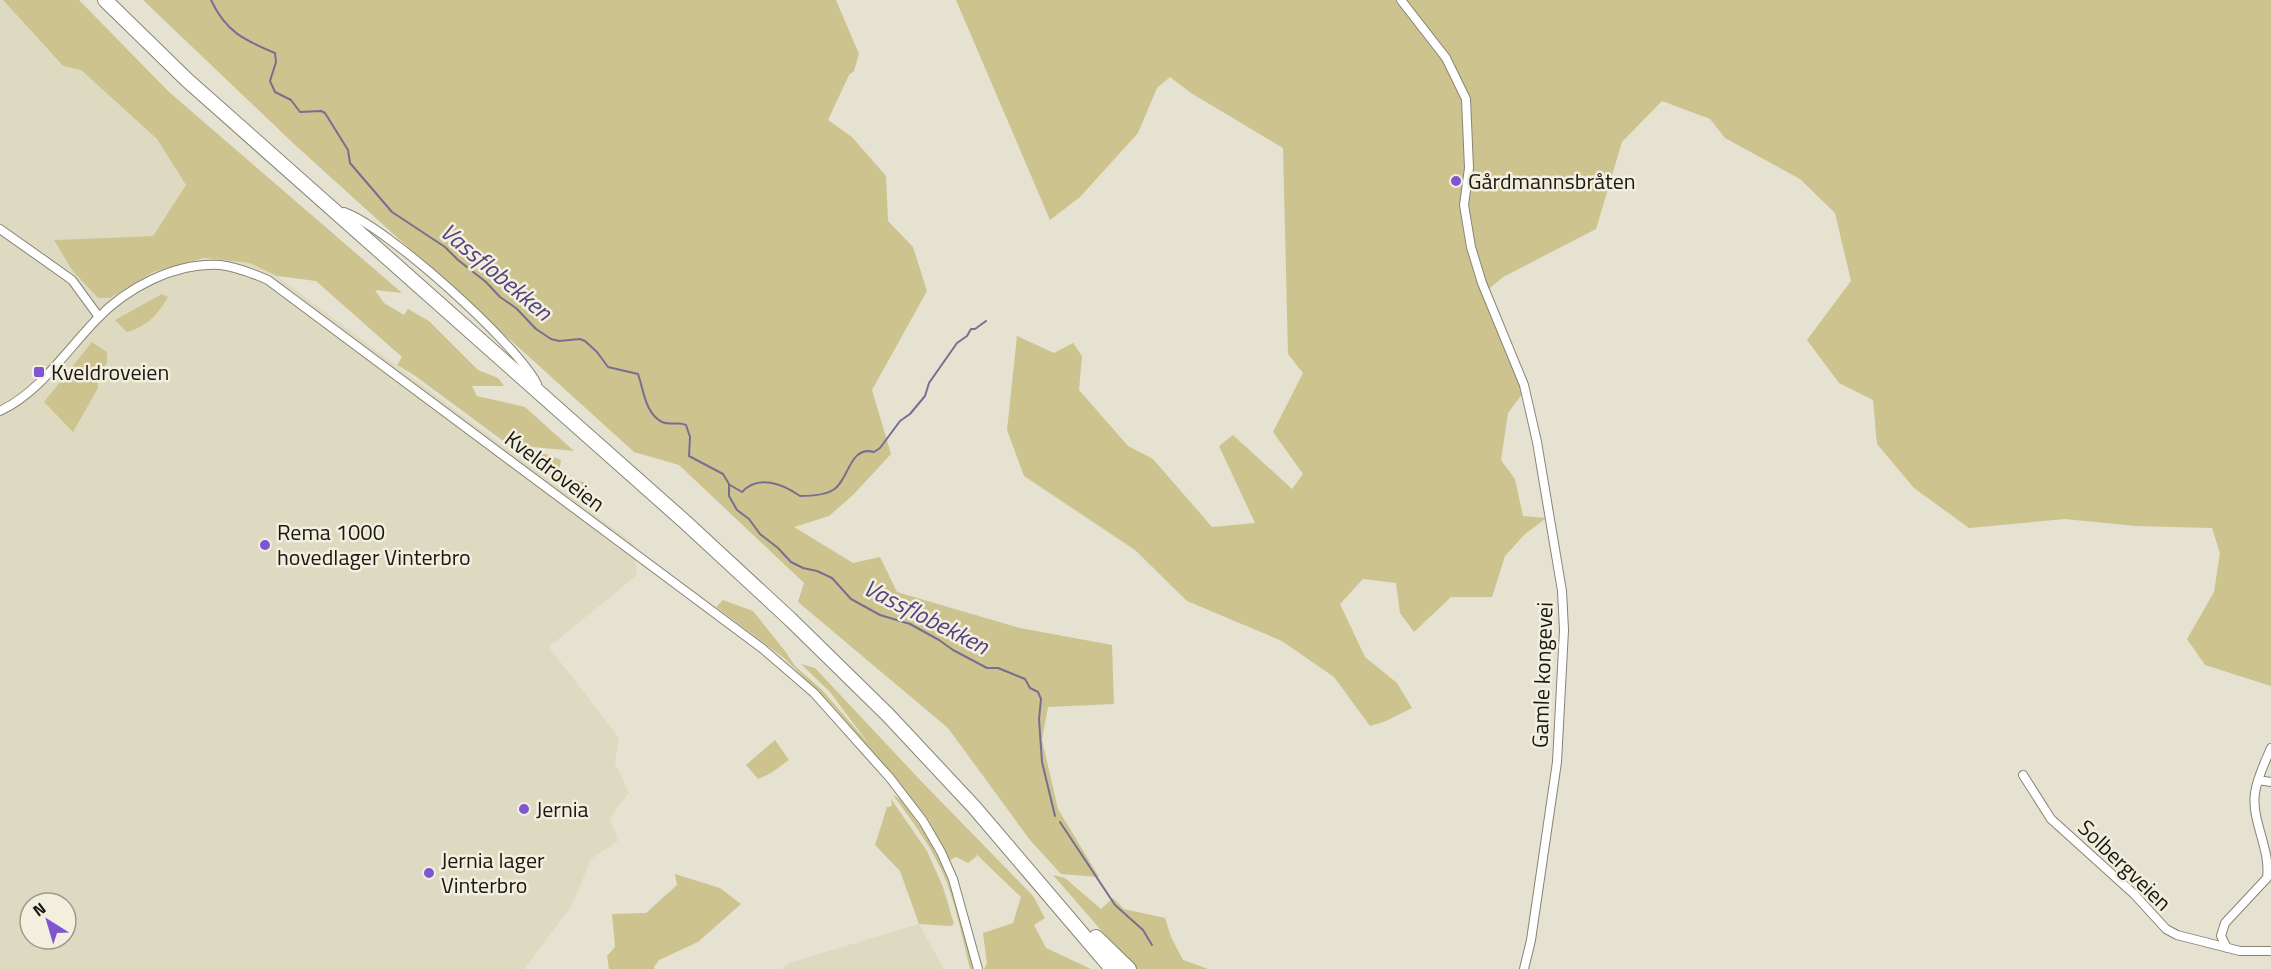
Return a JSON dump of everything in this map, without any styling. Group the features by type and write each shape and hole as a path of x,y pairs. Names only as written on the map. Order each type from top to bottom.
{"highway":[{"path":"105,0 187,80 790,619 888,715 981,814 1110,969"},
{"path":"113,0 190,76 695,524 845,663 979,804 1120,969"},
{"path":"1086,927 1128,969"}],"street":[{"name":"Gamle kongevei","path":"1401,0 1446,58 1466,99 1469,168 1464,205 1471,247 1482,283 1524,385 1537,442 1562,591 1564,630 1557,762 1534,921 1524,969"},
{"path":"0,229 72,280 99,317"},
{"name":"Kveldroveien","path":"0,411 31,391 99,317 141,286 169,274 197,266 219,265 255,274 279,288 763,649 814,693 890,778 933,836 953,879 978,969"},
{"path":"2227,948 2221,936 2224,925 2267,878 2268,867 2255,804 2255,792 2271,748"},
{"name":"Solbergveien","path":"2022,775 2051,819 2134,894 2166,929 2185,937 2247,953 2271,951"},
{"path":"2258,780 2271,782"}],"shaded area":[{"path":"0,0 3,0 62,66 81,70 157,139 186,185 153,236 54,240 110,298 153,272 204,258 250,263 277,276 633,543 637,575 549,647 619,738 615,763 629,793 610,818 618,841 591,859 572,905 524,969 0,969"},
{"path":"3,0 79,0 169,92 402,293 375,290 384,303 404,315 408,309 429,321 478,370 498,378 504,386 472,386 477,396 525,407 574,451 523,446 561,460 558,475 590,484 583,500 414,375 397,365 402,357 316,281 277,276 250,263 204,258 153,272 110,298 98,298 72,270 54,240 153,236 186,185 157,139 81,70 63,66"},
{"path":"143,0 836,0 859,54 854,71 849,75 828,120 852,137 886,176 888,221 913,247 927,291 872,390 891,454 853,495 829,516 794,527 853,563 880,557 897,592 1020,628 1112,645 1114,704 1048,707 1042,740 1058,809 1099,877 1061,874 1030,840 948,728 798,602 804,583 679,465 634,452 294,144"},
{"path":"956,0 2271,0 2271,686 2205,665 2187,639 2214,592 2220,553 2212,528 2135,526 2065,519 1969,528 1914,488 1877,444 1873,400 1839,383 1807,340 1851,281 1835,213 1800,179 1725,138 1710,119 1662,101 1622,142 1596,229 1503,277 1482,295 1526,389 1508,413 1501,460 1515,479 1523,516 1546,518 1524,535 1505,556 1492,597 1451,597 1414,632 1400,613 1396,583 1363,579 1340,604 1365,657 1397,683 1412,708 1370,726 1334,677 1282,641 1187,601 1135,550 1024,476 1007,430 1017,336 1054,353 1073,343 1082,356 1079,390 1128,446 1153,459 1212,527 1255,523 1219,446 1233,435 1292,489 1303,474 1273,432 1303,373 1288,354 1283,148 1191,93 1170,77 1157,88 1138,133 1080,197 1050,220"},
{"path":"162,294 168,297 156,314 140,327 127,332 115,320"},
{"path":"92,342 107,352 107,363 97,376 98,388 73,432 44,402"},
{"path":"723,600 753,611 795,666 822,690 869,744 830,692 801,664 815,668 1033,896 1045,918 1034,925 1046,948 1091,969 984,969 987,964 983,933 1013,923 1021,897 975,853 977,856 968,863 956,857 950,860 928,819 834,707 784,658 716,607"},
{"path":"775,740 789,760 758,779 746,765"},
{"path":"893,795 904,804 924,832 943,869 957,908 974,969 970,969 954,904 942,871 923,837"},
{"path":"891,799 927,851 943,887 954,924 951,926 919,924 900,871 875,845 887,807 892,806"},
{"path":"675,874 720,888 741,904 698,942 659,960 655,969 609,969 607,956 615,947 612,914 646,913 677,885"},
{"path":"1053,875 1065,878 1101,909 1113,898 1124,909 1165,918 1171,937 1183,960 1208,969 1135,969"},
{"path":"919,924 944,969 782,969 789,963"}],"waterway":[{"name":"Vassflobekken","path":"211,0 223,20 237,34 275,53 276,62 270,81 275,92 291,100 300,112 321,111 325,113 348,150 350,163 392,212 445,247 500,297 516,308 536,329 551,339 585,341 608,367 638,374 646,401 656,418 665,423 686,425 690,437 689,456 723,474 729,484 729,496 737,510 749,519 760,534 791,562 832,578 851,599 880,615 910,624 987,668 998,668 1025,679 1030,688 1038,692 1041,699 1039,719 1042,762 1055,816"},
{"path":"730,485 742,492 755,483 763,482 786,488 800,496 830,492 843,479 859,454 866,451 874,452 880,448 900,421 910,414 925,396 929,383 957,343 967,336 971,329 975,329 986,321"},
{"name":"Vassflobekken","path":"1060,822 1115,905 1143,930 1152,945"}],"place":[{"name":"Gårdmannsbråten","path":"1456,181"},
{"name":"Kveldroveien","path":"39,372"},
{"name":"Rema 1000 hovedlager Vinterbro","path":"265,545"},
{"name":"Jernia","path":"524,809"},
{"name":"Jernia lager Vinterbro","path":"429,873"}]}
